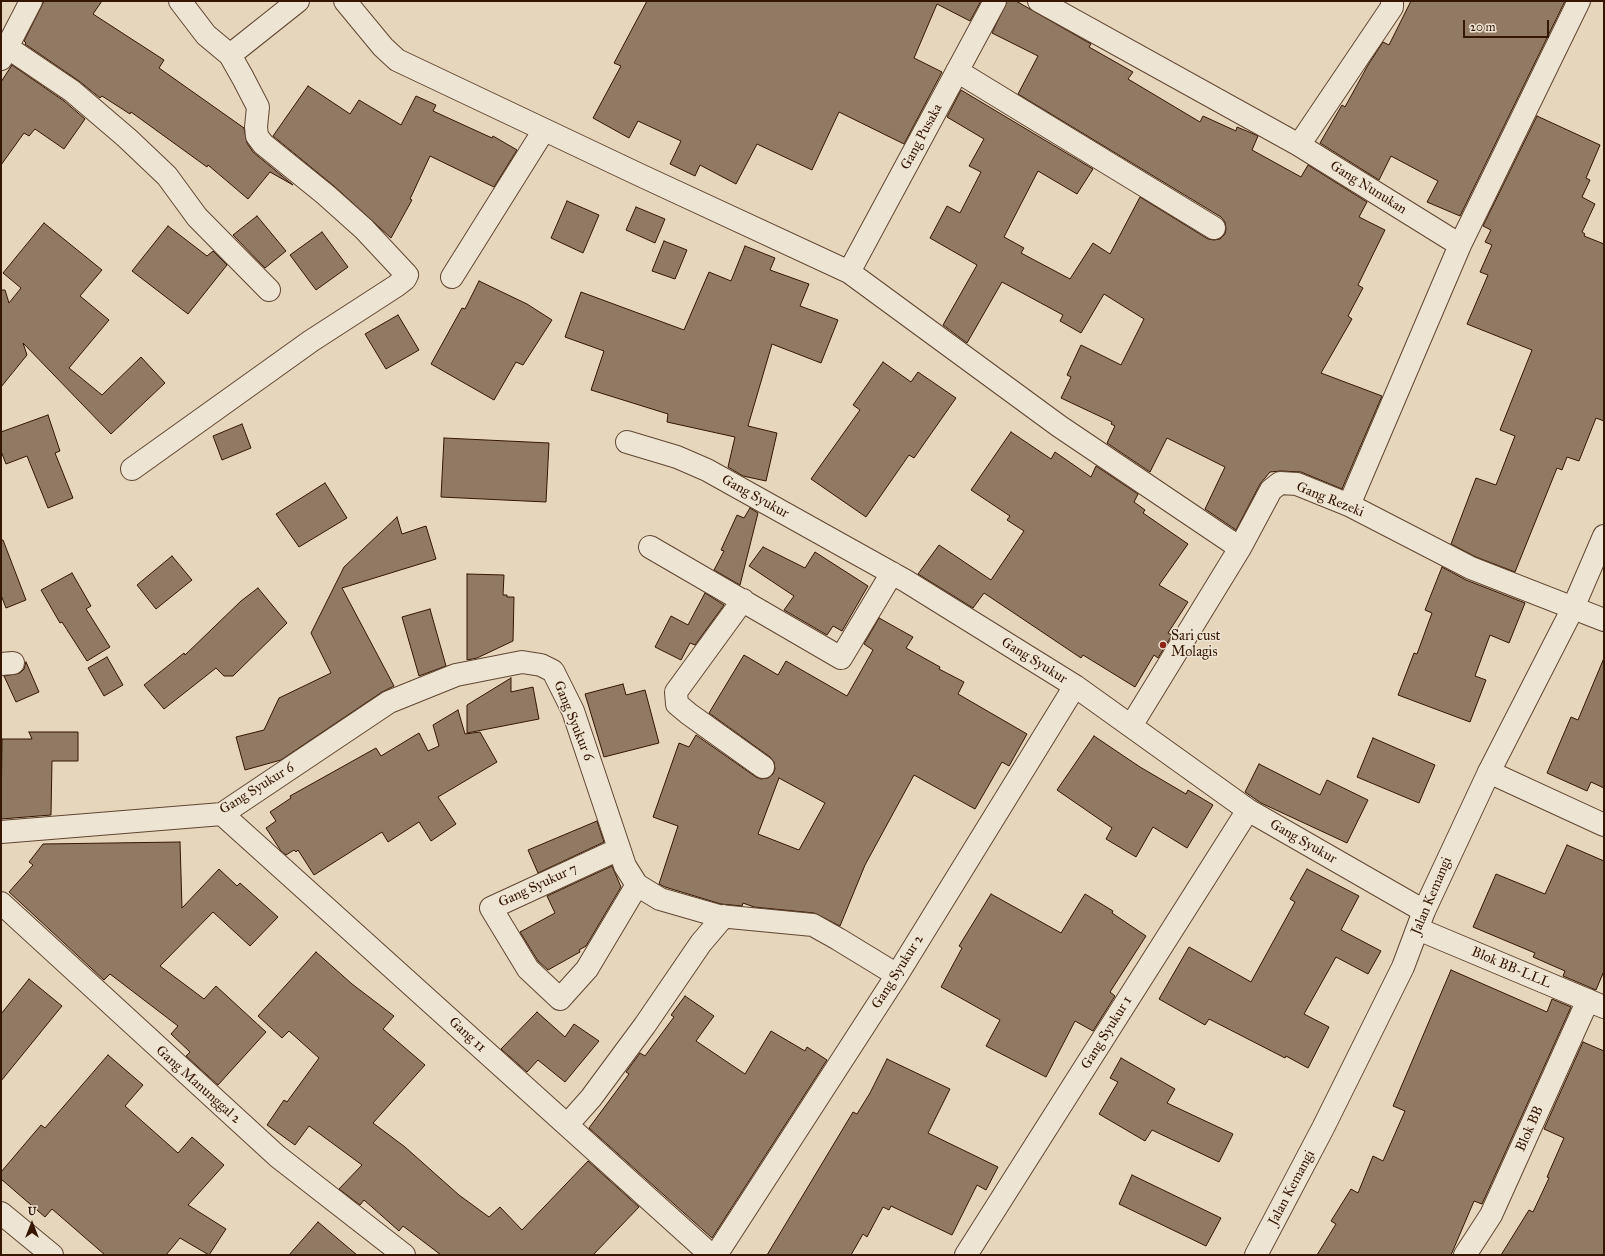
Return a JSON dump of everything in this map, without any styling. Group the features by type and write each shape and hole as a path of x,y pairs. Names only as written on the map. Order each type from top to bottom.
{"street":[{"path":"31,1 4,53 72,91 127,138 167,176 197,217 268,290"},
{"path":"132,469 312,341 396,286 406,277 399,265 364,229 326,195 272,151 257,136 256,127 258,107 230,55 206,35 180,1"},
{"path":"230,55 298,1"},
{"path":"345,1 383,47 397,60 849,272 1059,426 1240,548"},
{"name":"Gang Pusaka","path":"849,272 995,1"},
{"name":"Gang Nunukan","path":"1039,1 1298,146 1460,245"},
{"path":"1298,146 1392,7 1392,1"},
{"path":"1349,505 1460,245 1579,1"},
{"path":"957,71 1214,228"},
{"path":"452,277 544,130"},
{"name":"Gang Syukur","path":"627,442 677,457 707,470 892,573 1075,686 1248,810 1421,920"},
{"name":"Gang Rezeki","path":"1132,726 1240,548 1271,490 1280,483 1297,484 1349,505 1471,568 1604,620"},
{"name":"Jalan Kemangi","path":"1256,1255 1327,1121 1403,967 1421,920 1489,772 1573,608 1604,536"},
{"path":"650,547 841,658 892,573"},
{"path":"743,600 683,680 676,692 677,704 688,714 764,767"},
{"name":"Gang Syukur 6","path":"1,832 222,814 389,702 456,675 522,662 541,665 553,671 573,711 625,866 638,885 660,899 724,916 813,925 897,975"},
{"name":"Gang Syukur 2","path":"716,1255 897,975 1075,686"},
{"path":"1489,772 1604,825"},
{"name":"Gang Syukur 1","path":"966,1255 1248,810"},
{"name":"Gang 11","path":"222,814 711,1255"},
{"name":"Gang Syukur 7","path":"619,849 491,908 528,969 560,999 587,969 638,885"},
{"name":"Gang Manunggal 2","path":"1,903 277,1156 404,1255"},
{"path":"567,1126 591,1098 645,1025 701,943 724,916"},
{"name":"Blok BB-LLL","path":"1421,920 1596,1004"},
{"name":"Blok BB","path":"1465,1255 1491,1215 1596,1004"},
{"path":"1,1213 52,1255"}],"building":[{"path":"44,1 102,1 93,14 164,60 159,68 244,128 247,143 253,152 293,185 270,172 248,199 208,165 207,167 131,112 130,114 102,96 100,98 79,81 25,44 26,43 24,41"},
{"path":"647,1 981,1 970,21 937,4 914,58 942,72 904,144 839,112 812,170 757,144 736,184 700,165 695,176 670,164 681,141 638,121 629,138 593,118 621,66 614,63"},
{"path":"1007,1 1016,1 1091,44 1089,47 1133,72 1128,79 1200,122 1203,116 1236,131 1237,127 1258,136 1252,150 1301,177 1308,165 1367,202 1359,217 1385,230 1358,285 1363,288 1348,316 1352,319 1321,373 1382,396 1342,489 1301,472 1270,472 1260,484 1236,530 1205,509 1225,467 1167,438 1150,472 1107,443 1115,426 1111,424 1112,422 1061,398 1071,377 1067,375 1081,345 1121,365 1144,319 1104,294 1081,333 1060,321 1063,315 1002,282 967,343 943,325 977,265 930,238 947,206 960,213 981,172 969,166 984,139 947,117 961,90 1093,169 1077,194 1038,171 1004,237 1024,248 1021,253 1070,279 1093,243 1110,254 1140,197 1208,239 1220,239 1225,234 1226,229 1225,222 1221,217 1018,94 1038,56 992,33"},
{"path":"1411,1 1565,1 1460,216 1427,202 1438,181 1391,156 1379,180 1320,143 1342,105 1345,107 1368,65 1383,42 1389,45"},
{"path":"12,65 64,101 85,119 64,149 35,129 29,136 24,133 1,165 1,82"},
{"path":"308,86 350,114 359,100 401,125 416,96 436,105 433,111 492,138 493,136 517,150 494,187 430,156 410,199 412,200 391,238 334,186 273,136"},
{"path":"1537,116 1600,145 1586,178 1590,180 1582,197 1595,204 1582,232 1585,234 1584,236 1604,244 1604,421 1596,418 1579,461 1567,457 1562,470 1557,468 1515,572 1476,557 1451,544 1476,478 1496,485 1515,436 1500,430 1532,350 1467,324 1488,275 1480,272 1492,245 1485,242 1491,230 1483,226"},
{"path":"567,201 599,215 583,253 551,238"},
{"path":"636,207 665,219 655,243 626,230"},
{"path":"257,216 286,251 265,268 233,235"},
{"path":"44,223 102,270 80,296 109,320 69,368 102,395 141,357 165,383 111,434 23,343 27,355 1,387 1,290 5,290 9,303 21,288 3,273"},
{"path":"168,226 207,256 213,251 227,265 188,314 132,271"},
{"path":"322,232 348,267 316,290 290,255"},
{"path":"664,241 687,250 675,279 652,271"},
{"path":"745,246 775,258 770,270 809,284 800,306 838,320 821,363 772,344 748,426 777,433 766,481 743,476 728,467 735,437 667,422 668,414 591,390 604,351 565,337 581,292 684,330 709,272 731,281"},
{"path":"479,281 527,304 552,320 523,365 516,362 494,400 431,364 462,308 465,309"},
{"path":"398,315 419,350 386,369 365,334"},
{"path":"883,362 911,382 918,372 956,398 914,458 909,455 866,517 811,479 860,410 853,405"},
{"path":"48,415 60,451 55,453 73,498 48,508 27,456 6,464 1,451 1,432"},
{"path":"242,424 251,448 222,460 213,436"},
{"path":"1011,432 1051,459 1055,452 1091,477 1096,466 1138,494 1134,502 1145,510 1143,513 1188,544 1159,585 1188,602 1168,633 1172,635 1158,658 1154,655 1135,687 1083,655 1081,658 984,593 973,608 918,574 939,545 991,580 1024,531 1007,520 1010,516 971,490"},
{"path":"444,438 549,443 546,502 441,497"},
{"path":"325,483 347,518 299,547 276,514"},
{"path":"750,508 758,513 740,585 714,570 724,551 721,550 737,515 744,518"},
{"path":"397,517 402,534 426,526 436,559 342,588 394,686 382,692 281,760 245,770 236,737 264,730 279,698 331,673 311,633 344,567"},
{"path":"1,540 3,540 26,600 6,608 1,595"},
{"path":"763,547 805,568 815,552 868,586 842,631 833,626 827,635 784,610 794,596 749,566"},
{"path":"172,556 192,580 156,609 137,585"},
{"path":"1442,567 1466,580 1525,603 1509,643 1490,635 1475,676 1486,680 1470,722 1398,695 1414,653 1417,654 1432,613 1425,610"},
{"path":"72,573 91,606 86,609 110,647 87,661 62,622 60,623 41,590"},
{"path":"467,574 504,575 503,595 507,595 507,597 514,597 513,641 477,658 467,660"},
{"path":"258,588 287,623 233,676 224,676 216,668 164,709 144,685 184,653 185,655 241,601"},
{"path":"705,593 724,605 695,645 690,643 681,660 655,647 671,616 688,625"},
{"path":"430,609 446,666 419,676 402,617"},
{"path":"879,618 913,637 906,648 940,667 939,669 964,682 958,694 1027,734 1009,766 1002,762 975,809 914,775 865,865 840,926 814,913 754,907 743,903 742,906 721,904 659,884 678,826 653,817 679,743 689,747 696,735 761,779 768,778 773,774 775,769 774,762 770,757 709,713 744,655 778,675 786,661 847,696 873,650 864,644","holes":["779,778 825,803 799,850 758,834"]},
{"path":"107,657 123,685 104,696 88,668"},
{"path":"1604,658 1604,788 1591,782 1587,791 1547,773 1571,717 1578,720"},
{"path":"26,662 39,692 16,702 4,676 20,673 24,669"},
{"path":"511,678 511,692 533,687 539,719 467,733 467,705"},
{"path":"623,684 626,695 645,690 659,743 604,757 585,694"},
{"path":"458,710 465,734 480,732 497,762 438,797 456,824 431,841 419,822 388,842 382,832 314,875 298,850 296,852 294,850 286,855 281,851 266,828 276,821 270,812 291,798 290,796 376,748 381,756 419,733 428,751 439,746 433,725"},
{"path":"29,732 78,732 78,761 52,761 51,815 1,819 2,739 32,739"},
{"path":"1094,736 1140,767 1186,794 1188,790 1213,805 1187,848 1153,827 1136,857 1106,839 1112,828 1057,790"},
{"path":"1373,738 1435,765 1419,803 1357,777"},
{"path":"1259,764 1320,795 1327,780 1368,800 1347,843 1261,803 1245,792"},
{"path":"597,821 604,842 538,873 528,850"},
{"path":"180,842 182,908 219,869 237,886 240,883 278,917 250,946 213,912 160,966 204,999 216,986 266,1032 218,1085 186,1056 190,1052 171,1034 178,1026 110,974 104,980 9,892 33,865 29,862 43,844"},
{"path":"1567,845 1604,861 1604,971 1596,990 1563,976 1565,971 1533,957 1535,953 1473,927 1496,874 1545,894"},
{"path":"612,866 621,887 586,946 579,950 580,952 548,970 538,961 520,932 555,913 547,896"},
{"path":"1307,869 1359,896 1341,930 1381,951 1368,974 1336,957 1304,1014 1329,1027 1308,1068 1286,1056 1285,1058 1209,1019 1205,1025 1159,999 1189,947 1251,982 1295,902 1290,899"},
{"path":"991,894 1061,933 1085,894 1113,911 1112,913 1146,936 1110,992 1115,996 1093,1031 1075,1021 1046,1077 986,1046 1000,1020 941,987 962,948 959,946"},
{"path":"316,952 352,984 394,1016 383,1029 425,1065 373,1123 405,1147 459,1195 489,1217 500,1207 522,1230 588,1161 639,1207 593,1255 441,1255 403,1226 399,1231 364,1200 360,1205 339,1189 362,1165 309,1126 295,1145 267,1125 284,1100 287,1102 319,1058 289,1031 282,1038 258,1016"},
{"path":"1451,970 1547,1012 1552,999 1571,1007 1482,1204 1474,1201 1451,1255 1317,1255 1336,1224 1331,1221 1351,1189 1358,1193 1373,1156 1383,1161 1405,1111 1393,1106"},
{"path":"29,979 62,1006 1,1081 1,1014"},
{"path":"685,996 714,1016 696,1041 745,1074 771,1031 805,1051 807,1047 827,1060 712,1238 589,1128 629,1074 626,1072 640,1053 645,1056 674,1017 671,1015"},
{"path":"537,1012 565,1037 574,1024 599,1041 565,1082 538,1060 527,1072 501,1049"},
{"path":"1583,1042 1604,1051 1604,1255 1501,1255 1529,1210 1533,1212 1549,1178 1547,1177 1564,1138 1544,1129"},
{"path":"108,1055 143,1085 125,1106 178,1153 192,1137 224,1165 188,1205 226,1229 209,1255 180,1238 166,1255 105,1255 52,1209 45,1217 1,1179 1,1172 41,1125 45,1128"},
{"path":"1121,1058 1175,1089 1167,1103 1233,1134 1219,1162 1152,1130 1145,1141 1099,1114 1118,1082 1110,1078"},
{"path":"887,1059 950,1089 928,1133 998,1167 986,1190 977,1185 952,1235 891,1206 889,1210 883,1207 867,1237 863,1234 851,1255 767,1255 853,1112 857,1114 870,1093"},
{"path":"1132,1175 1221,1218 1206,1246 1119,1204"},
{"path":"318,1222 357,1255 289,1255"}],"place":[{"name":"Sari cust Molagis","path":"1163,645"}]}
